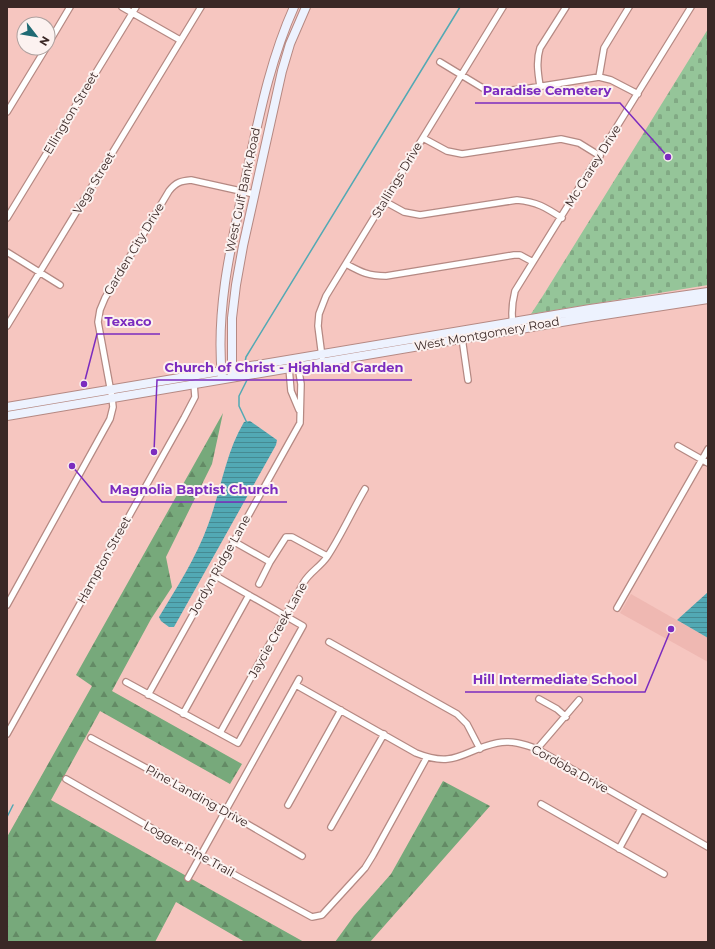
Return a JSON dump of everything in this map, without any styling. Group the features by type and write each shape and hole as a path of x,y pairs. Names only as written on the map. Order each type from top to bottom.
{"main road":[{"name":"West Gulf Bank Road","path":"221,375 220,320 224,283 269,75 280,40 294,7"},
{"name":"West Gulf Bank Road","path":"232,373 232,318 236,285 254,194 282,71 290,44 306,7"},
{"path":"280,40 290,44"},
{"path":"259,117 271,120"},
{"path":"224,283 236,285"},
{"name":"West Montgomery Road","path":"7,416 111,394 708,292"},
{"name":"West Montgomery Road","path":"232,373 289,368 322,358 462,338 513,326 708,299"},
{"name":"West Montgomery Road","path":"7,407 194,384 221,375"}],"street":[{"path":"56,31 70,7"},
{"path":"122,7 180,40"},
{"name":"Ellington Street","path":"7,218 136,7"},
{"name":"Vega Street","path":"7,326 200,7"},
{"name":"Stallings Drive","path":"322,358 318,326 319,314 326,296 502,7"},
{"path":"540,86 537,61 538,54 540,48 566,7"},
{"path":"599,76 604,48 628,7"},
{"name":"Mc Crarey Drive","path":"513,326 511,316 512,303 516,291 691,7"},
{"path":"7,112 41,56"},
{"path":"440,62 486,90 497,91 540,86 599,76 611,80 638,94"},
{"path":"423,138 446,151 462,154 561,139 579,143 600,156"},
{"name":"Garden City Drive","path":"7,605 110,420 113,408 98,322 100,310 105,298 169,191 175,183 191,180 254,194"},
{"path":"384,201 404,212 420,215 517,200 531,201 539,204 562,218"},
{"path":"7,252 60,285"},
{"path":"346,264 364,274 386,276 514,255 520,255 534,262"},
{"path":"462,338 468,380"},
{"name":"Jordyn Ridge Lane","path":"148,695 300,423 301,384 298,366"},
{"path":"289,368 291,391 300,413"},
{"name":"Hampton Street","path":"7,734 184,418 194,397 194,384"},
{"path":"678,446 708,463"},
{"path":"617,608 708,449"},
{"name":"Jaycie Creek Lane","path":"220,733 308,576 319,568 327,556 365,489"},
{"path":"259,584 270,562 288,536 292,536 327,556"},
{"path":"233,541 270,562"},
{"path":"126,682 238,743 303,626 214,575"},
{"path":"183,714 248,595"},
{"path":"329,642 457,714 467,724 480,749"},
{"path":"188,878 299,680"},
{"name":"Cordoba Drive","path":"296,685 416,753 427,757 441,760 451,759 498,742 518,742 537,749 708,847"},
{"path":"539,699 566,716"},
{"path":"537,749 579,700"},
{"path":"288,805 341,710"},
{"path":"331,827 384,734"},
{"name":"Pine Landing Drive","path":"91,738 225,811 302,856"},
{"name":"Logger Pine Trail","path":"66,779 200,856 312,917 322,915 365,868 427,757"},
{"path":"541,804 664,874"},
{"path":"619,849 641,809"}],"shaded area":[{"path":"631,594 708,638 708,662 620,613"}],"green space":[{"path":"708,29 708,285 531,314 544,294"},
{"path":"223,413 212,464 166,557 172,587 151,619 112,691 242,764 230,784 100,711 51,800 304,942 245,942 176,902 155,942 7,942 7,837 92,686 76,675"},
{"path":"443,781 490,806 370,942 335,942 354,916 391,874"}],"water":[{"path":"250,421 277,440 276,445 174,627 169,627 161,621 159,617 198,549 212,512 232,447 244,422"},
{"path":"708,592 708,638 677,620"}],"waterway":[{"path":"245,362 246,357 460,7"},
{"path":"247,380 239,396 239,406 247,423"},
{"path":"7,817 13,805"}],"place":[{"name":"Paradise Cemetery","path":"668,157"},
{"name":"Texaco","path":"84,384"},
{"name":"Church of Christ - Highland Garden","path":"154,452"},
{"name":"Magnolia Baptist Church","path":"72,466"},
{"name":"Hill Intermediate School","path":"671,629"}]}
